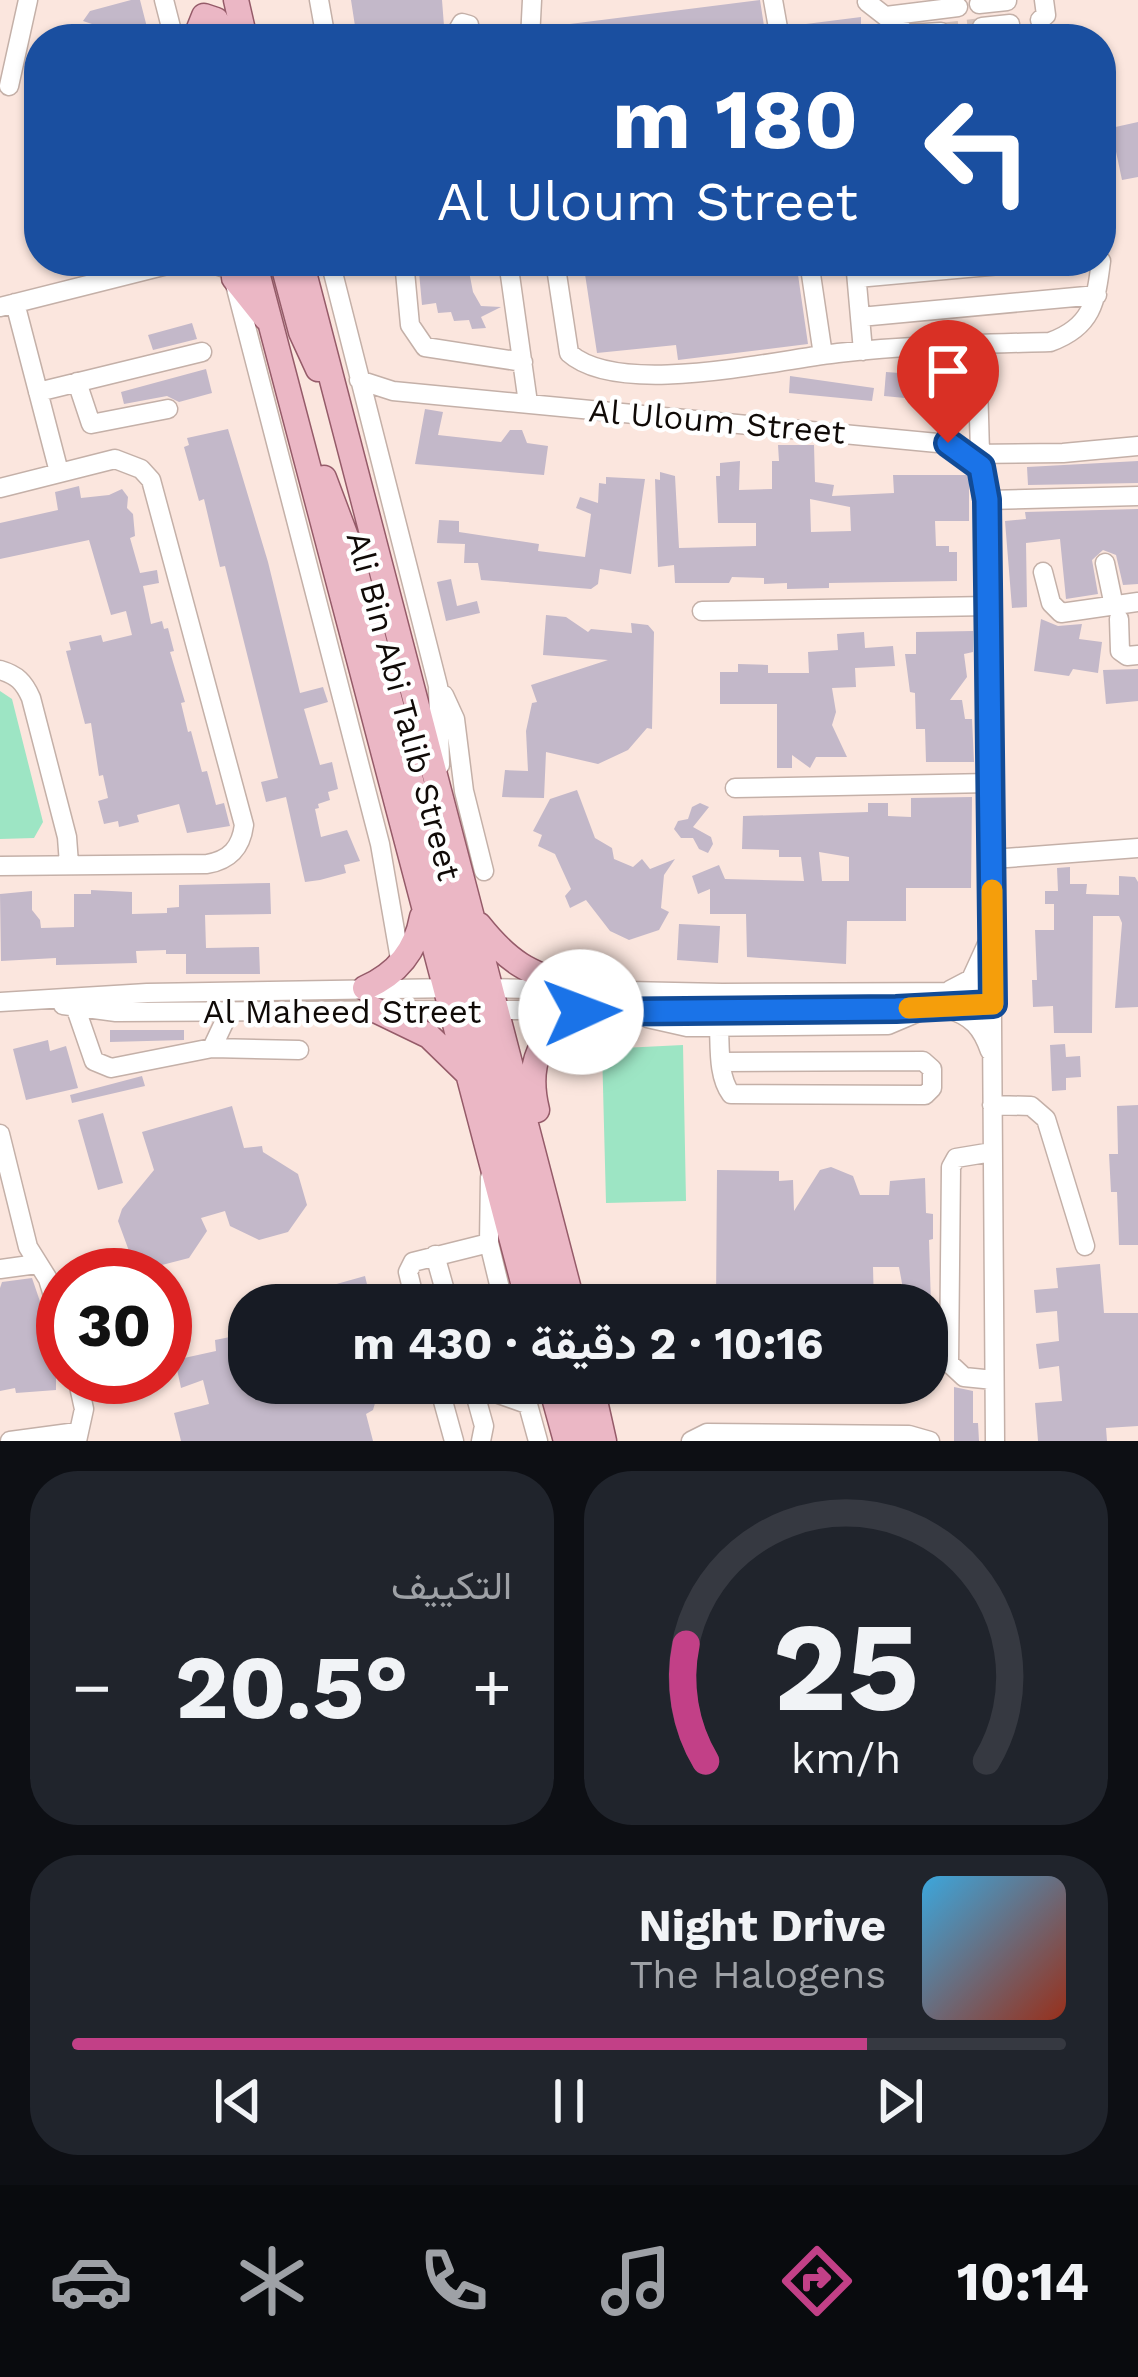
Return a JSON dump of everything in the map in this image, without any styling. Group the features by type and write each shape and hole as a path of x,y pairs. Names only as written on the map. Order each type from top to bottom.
{"main road":[{"name":"Ali Bin Abi Talib Street","path":"242,276 270,322 423,908 470,999 569,1284"},
{"path":"286,276 301,332 336,397"},
{"name":"Ali Bin Abi Talib Street","path":"305,276 472,915 466,1072 523,1284"},
{"path":"293,412 348,542 545,1284"},
{"path":"423,908 417,939 401,964 368,998 429,1036 466,1072"},
{"path":"472,915 506,958 577,1000 542,1042 532,1071 574,1260 575,1284"},
{"path":"556,1404 566,1441"},
{"path":"577,1404 590,1441"},
{"path":"596,1404 604,1441"}],"street":[{"path":"9,86 28,0"},
{"path":"871,4 958,7"},
{"path":"871,4 896,24"},
{"path":"59,472 8,306 125,276"},
{"name":"Ali Bin Abi Talib Street","path":"239,276 380,844 401,964"},
{"name":"Ali Bin Abi Talib Street","path":"334,276 438,686 448,735 440,794"},
{"path":"405,276 410,325 425,347 523,362"},
{"path":"510,276 528,403"},
{"path":"557,276 569,353 580,363 597,369 695,372 863,351 1050,342 1070,335 1090,314 1099,276"},
{"path":"811,276 823,355"},
{"path":"857,276 863,351"},
{"path":"860,317 1096,295"},
{"path":"977,346 974,454 987,500 989,606 995,1441"},
{"path":"38,392 202,352"},
{"name":"Al Uloum Street","path":"359,380 406,392 948,443 974,454 1138,446"},
{"path":"77,382 92,424 168,409"},
{"path":"370,426 385,406 406,392"},
{"path":"0,488 115,459 142,469 151,480 244,825 237,848 218,862 0,866"},
{"path":"987,500 1138,496"},
{"path":"1105,563 1120,651 1138,655"},
{"path":"1042,572 1054,610 1061,613 1117,612 1138,602"},
{"path":"702,611 989,606"},
{"path":"0,670 14,674 31,698 67,836 69,864"},
{"path":"448,735 484,871"},
{"path":"735,788 990,783"},
{"path":"993,860 1138,848"},
{"path":"626,1009 671,1024 719,1027 888,1025 917,1015 971,979 992,928"},
{"name":"Al Maheed Street","path":"0,1002 147,993 577,1000 722,993 934,1002"},
{"name":"Al Maheed Street","path":"51,1001 76,1009 116,1012 230,1010 368,998"},
{"name":"Al Maheed Street","path":"577,1000 626,1009 993,998"},
{"path":"934,1002 965,1014 976,1024 992,1056"},
{"path":"76,1009 89,1052 101,1066 128,1066 212,1048 299,1050"},
{"path":"212,1048 230,1010"},
{"path":"888,1025 889,1061"},
{"path":"719,1027 722,1062 725,1086 736,1095 925,1095 932,1090 928,1062 722,1062"},
{"path":"992,1105 1031,1106 1046,1119 1085,1246"},
{"path":"0,1133 36,1262"},
{"path":"992,1152 956,1158 951,1166 950,1363 964,1377 994,1380"},
{"name":"Ali Bin Abi Talib Street","path":"491,1167 489,1243 499,1284"},
{"path":"413,1284 410,1267 418,1260 489,1243"},
{"path":"435,1256 443,1284"},
{"path":"0,1269 36,1264"},
{"path":"10,1441 77,1436 83,1404"},
{"path":"444,1404 454,1441"},
{"path":"481,1441 485,1404"},
{"path":"527,1404 538,1441"},
{"path":"691,1441 699,1435 729,1433 909,1435 929,1441"}],"green space":[{"path":"0,691 12,699 43,822 34,838 0,839"},
{"path":"683,1045 686,1201 606,1203 602,1049"}],"building":[{"path":"140,0 146,24 92,24 83,21 90,11"},
{"path":"351,0 442,0 444,24 355,24"},
{"path":"760,0 764,24 570,24"},
{"path":"861,17 861,24 806,24"},
{"path":"1138,122 1138,177 1122,180 1116,127"},
{"path":"419,276 470,276 481,306 501,307 481,317 486,328 472,329 469,320 454,321 451,312 438,313 436,303 422,305"},
{"path":"585,276 798,276 808,344 678,360 676,345 597,353"},
{"path":"192,323 197,339 153,350 148,335"},
{"path":"206,369 212,393 179,402 167,396 124,404 121,392"},
{"path":"886,372 928,375 926,400 884,396"},
{"path":"790,376 874,388 872,401 789,393"},
{"path":"425,409 443,412 438,435 501,442 510,430 522,430 527,443 548,446 544,475 415,464"},
{"path":"228,429 300,693 323,687 328,702 304,709 320,765 332,762 338,789 328,792 330,800 315,809 321,837 347,830 360,861 344,865 346,873 320,880 305,882 286,797 266,802 261,782 278,778 225,566 220,567 204,499 199,501 184,447 189,445 187,438"},
{"path":"778,445 814,445 815,482 834,485 832,496 894,493 893,475 969,475 969,521 935,521 936,546 957,552 957,581 829,583 829,588 787,589 787,583 764,584 764,578 675,583 674,565 658,567 655,479 660,480 660,472 675,476 679,548 756,546 756,523 718,523 716,476 720,476 720,463 740,461 739,490 772,489 772,461 779,461","holes":["810,499 850,507 851,531 811,532"]},
{"path":"1138,461 1138,483 1028,485 1027,467"},
{"path":"606,477 645,479 631,574 600,569 598,584 591,589 481,580 478,563 464,563 465,544 437,543 439,520 459,521 459,532 539,544 538,551 585,557 591,514 576,508 580,497 598,503 599,483 606,484"},
{"path":"79,486 81,498 122,489 128,497 135,536 130,538 140,573 157,570 159,583 143,586 151,624 162,621 164,629 168,628 188,732 202,772 207,771 216,805 224,803 230,826 187,833 179,804 137,815 139,822 119,827 118,821 104,824 98,801 108,798 103,775 99,776 91,723 85,724 66,651 71,650 69,642 101,635 103,642 132,635 126,611 111,615 89,540 0,559 0,523 58,510 55,492"},
{"path":"1138,509 1138,584 1123,585 1116,555 1103,550 1092,560 1098,594 1066,599 1060,539 1026,543 1027,607 1012,608 1005,521 1026,519 1025,512"},
{"path":"451,579 457,606 477,601 480,613 446,621 437,582"},
{"path":"546,615 566,617 588,632 632,633 631,623 648,625 654,632 652,729 647,728 628,750 598,764 546,752 544,798 502,797 505,770 528,771 526,731 532,703 537,702 531,685 608,660 543,655"},
{"path":"1041,619 1058,626 1082,624 1079,639 1102,642 1098,673 1073,669 1069,676 1034,671"},
{"path":"973,631 973,652 964,654 967,677 950,700 962,700 965,719 972,719 974,762 926,762 925,729 916,729 915,693 910,692 905,654 916,654 916,632"},
{"path":"864,632 865,648 893,646 895,666 855,668 856,687 832,688 836,712 832,725 847,757 816,757 810,768 792,755 792,768 777,768 777,704 720,704 720,672 738,672 738,664 768,665 768,673 809,673 808,652 838,650 837,634"},
{"path":"1138,669 1138,701 1106,704 1103,670"},
{"path":"577,790 595,838 612,848 614,859 633,867 642,859 650,869 675,859 664,875 661,908 669,912 659,930 629,940 610,931 586,900 570,908 565,896 571,889 555,854 538,846 542,835 533,831 550,799"},
{"path":"972,797 971,888 906,888 906,921 847,921 846,964 747,957 746,914 710,914 710,889 698,894 692,876 719,865 725,879 804,881 801,857 779,857 779,850 742,849 743,816 868,812 868,803 888,803 888,816 911,817 911,798","holes":["819,852 849,857 849,881 822,881"]},
{"path":"700,803 709,807 693,827 711,837 708,853 693,838 681,838 674,829"},
{"path":"1070,867 1070,884 1087,884 1086,894 1119,895 1119,876 1135,877 1138,882 1138,1007 1115,1008 1119,916 1093,916 1092,1033 1054,1033 1053,1006 1033,1007 1035,930 1054,930 1054,904 1045,904 1045,891 1058,891 1057,868"},
{"path":"270,883 271,914 205,915 206,948 259,947 260,974 186,974 186,954 166,954 166,950 136,951 137,963 56,965 56,958 1,961 0,894 32,891 32,910 41,928 74,927 74,894 91,894 91,890 132,892 132,914 167,913 167,908 179,907 179,885"},
{"path":"679,924 720,926 718,963 677,960"},
{"path":"110,1030 184,1030 184,1040 110,1042"},
{"path":"48,1040 50,1051 66,1046 78,1088 26,1100 13,1049"},
{"path":"1065,1044 1066,1057 1080,1056 1081,1077 1066,1078 1066,1090 1052,1091 1050,1045"},
{"path":"142,1076 145,1086 72,1103 70,1095"},
{"path":"1138,1105 1138,1245 1119,1245 1117,1192 1111,1192 1109,1154 1118,1154 1117,1106"},
{"path":"232,1106 244,1148 262,1146 263,1152 298,1174 307,1205 288,1232 259,1240 230,1226 225,1211 201,1218 207,1231 192,1254 192,1248 128,1248 118,1221 122,1209 154,1170 142,1132"},
{"path":"103,1113 123,1183 98,1190 78,1120"},
{"path":"831,1167 853,1176 860,1195 889,1195 890,1181 925,1178 926,1213 933,1214 930,1284 902,1284 899,1267 873,1267 873,1284 716,1284 717,1170 779,1171 779,1181 793,1180 794,1211 820,1170"},
{"path":"1100,1264 1104,1313 1138,1313 1138,1426 1106,1428 1107,1441 1038,1441 1035,1403 1062,1401 1059,1366 1039,1369 1036,1344 1059,1341 1057,1311 1036,1313 1034,1290 1058,1288 1056,1268"},
{"path":"365,1276 367,1284 337,1284"},
{"path":"32,1278 36,1290 36,1392 0,1391 2,1282"},
{"path":"228,1337 228,1404 375,1404 366,1414 373,1441 181,1441 174,1413 209,1404 203,1380 192,1384 192,1356 216,1351 215,1340"},
{"path":"954,1387 973,1391 973,1423 978,1423 979,1441 954,1441"}],"slow traffic":[{"path":"909,1008 993,1004 992,890"}],"route":[{"path":"581,1012 993,1004 987,500 981,467 948,443"}]}
